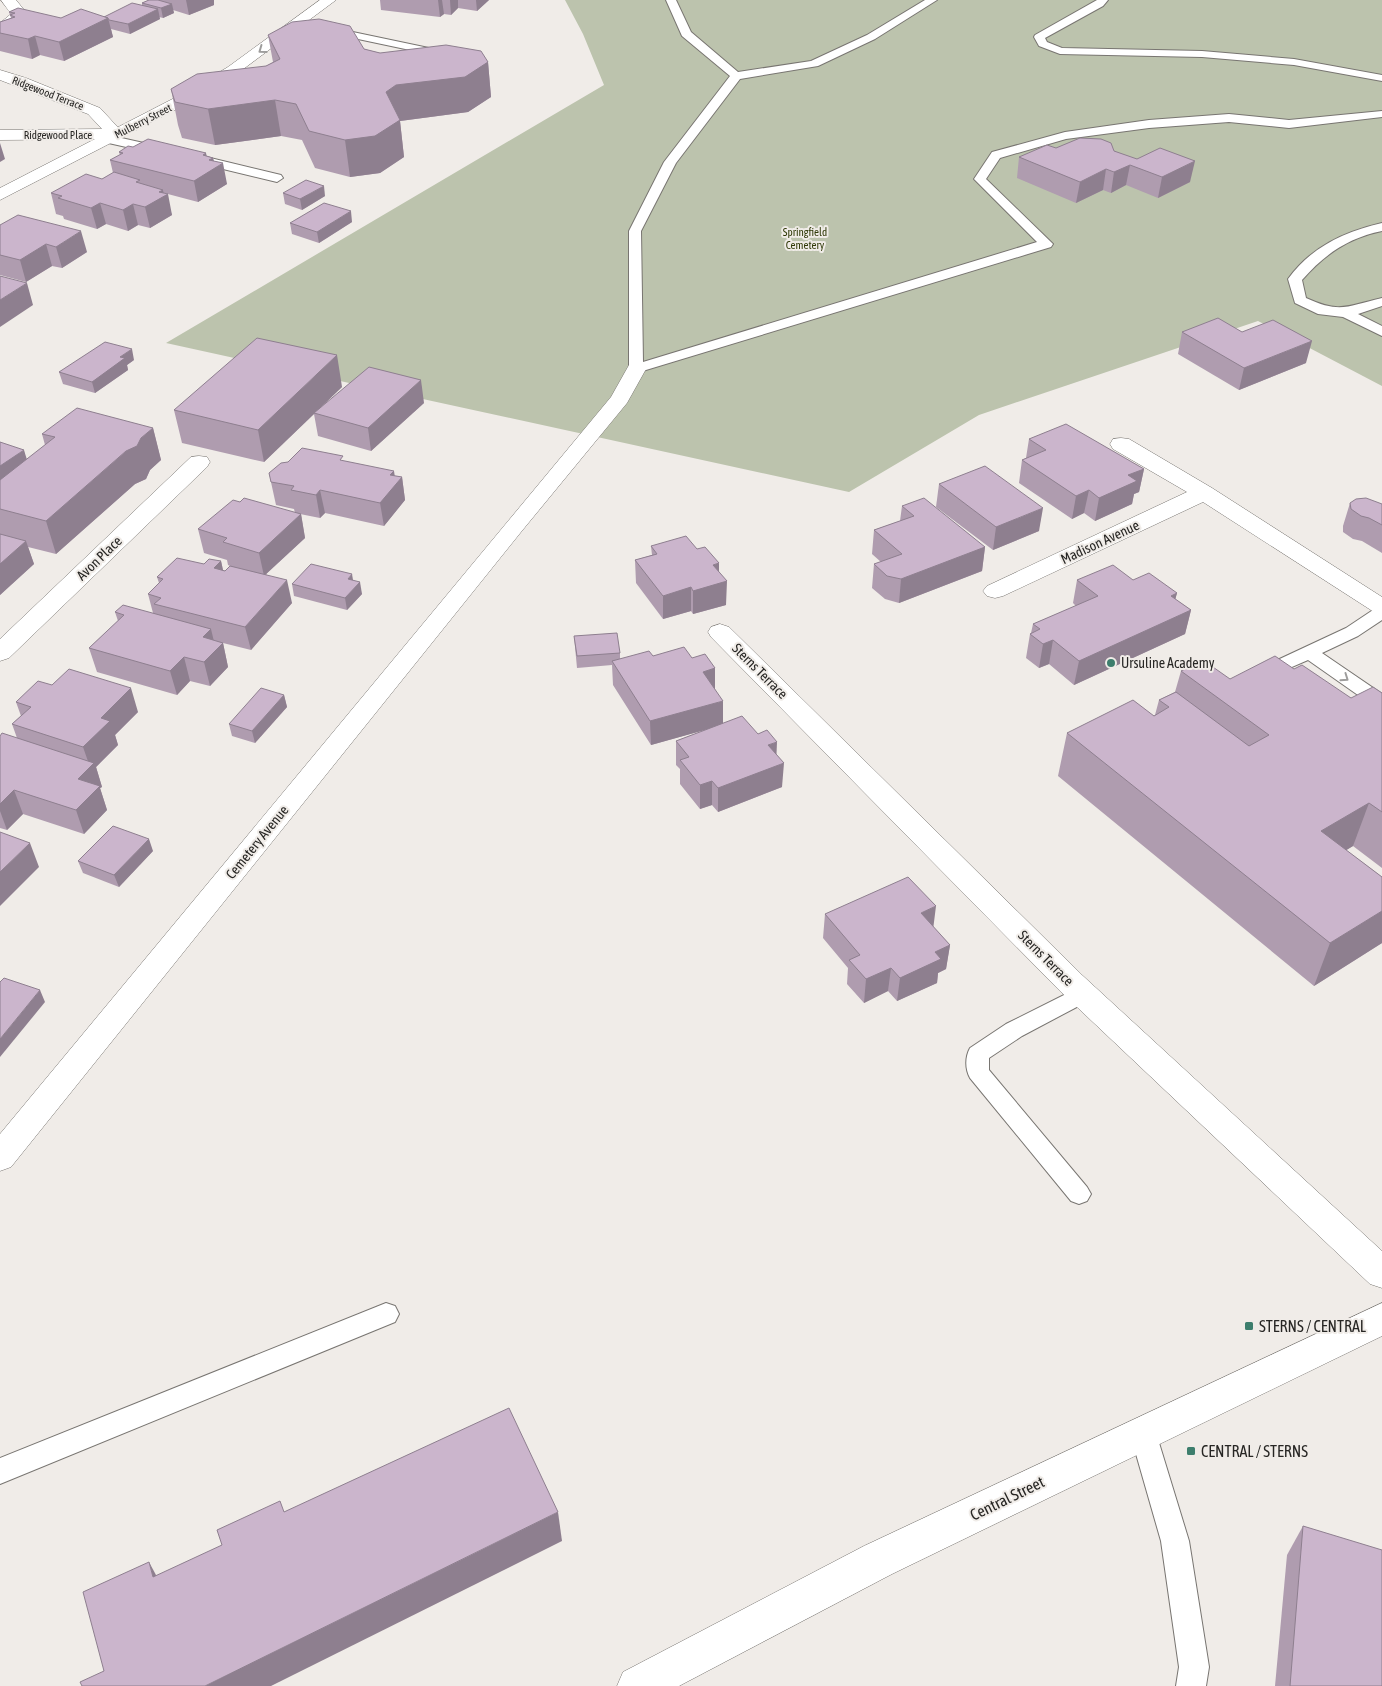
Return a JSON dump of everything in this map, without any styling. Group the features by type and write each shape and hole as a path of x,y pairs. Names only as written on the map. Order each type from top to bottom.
{"street":[{"path":"0,30 18,15 18,11 8,0"},
{"name":"Mulberry Street","path":"0,195 196,94 234,70 329,0"},
{"name":"Ridgewood Terrace","path":"0,75 21,81 94,111 112,136"},
{"name":"Ridgewood Place","path":"0,136 112,136"},
{"name":"Cemetery Avenue","path":"0,1156 513,527 620,399 636,369"},
{"path":"1122,444 1204,493 1382,607"},
{"name":"Avon Place","path":"0,654 199,462"},
{"name":"Madison Avenue","path":"995,591 1204,493"},
{"name":"Sterns Terrace","path":"720,632 1082,994 1382,1273"},
{"name":"Central Street","path":"637,1686 878,1560 1382,1319"}],"lane":[{"path":"671,0 686,34 736,76"},
{"path":"932,0 871,37 814,64 736,76 670,162 635,231 636,369 1046,244 1031,226 992,194 980,179 996,155 1065,136 1149,124 1229,118 1289,124 1382,114"},
{"path":"1102,0 1099,4 1039,37 1043,44 1060,51 1202,54 1294,62 1382,78"},
{"path":"298,23 458,57"},
{"path":"112,136 178,155 277,178"},
{"path":"1382,227 1355,232 1318,253 1295,279 1300,300 1323,311 1346,313 1382,302"},
{"path":"1346,313 1382,332"},
{"path":"1246,682 1352,632 1382,612"},
{"path":"1309,652 1382,704"},
{"path":"1079,1194 978,1072 978,1054 1014,1030 1082,994"},
{"path":"0,1471 386,1314"},
{"path":"1143,1433 1175,1541 1194,1667 1191,1686"}],"green space":[{"name":"Springfield Cemetery","path":"565,0 1382,0 1382,386 1258,321 979,415 849,492 166,343 604,85 583,34"}],"building":[{"path":"149,0 158,0 172,4 161,8 142,3"},
{"path":"132,3 158,9 128,24 104,17"},
{"path":"18,8 61,18 81,9 108,18 59,42 35,36 28,39 0,33 0,22 15,17 10,15 15,13 9,12"},
{"path":"319,19 350,26 364,49 380,53 446,45 481,51 488,62 465,77 396,85 386,92 400,120 375,136 345,140 309,131 296,104 275,100 208,109 175,102 171,89 197,74 266,66 280,59 268,35 292,22"},
{"path":"1080,138 1101,139 1111,143 1114,151 1137,159 1160,148 1195,161 1162,177 1130,165 1114,172 1106,169 1080,182 1019,157 1047,145 1056,148"},
{"path":"148,139 206,153 203,155 213,158 209,160 223,163 194,181 110,160 123,153 119,152 128,146 133,147"},
{"path":"114,172 140,180 136,182 163,190 159,192 168,194 145,207 133,204 123,210 100,203 91,208 58,198 62,196 51,193 86,174 102,179"},
{"path":"306,180 324,186 300,199 283,193"},
{"path":"324,203 351,211 317,232 290,223"},
{"path":"18,215 81,231 56,247 46,244 20,260 0,255 0,225"},
{"path":"0,276 27,283 0,300"},
{"path":"1218,318 1242,332 1273,320 1312,341 1244,368 1182,332"},
{"path":"257,338 337,355 258,430 174,410"},
{"path":"105,342 132,349 120,357 125,358 92,382 59,372"},
{"path":"369,367 421,380 368,428 314,413"},
{"path":"77,408 153,428 141,438 137,446 126,451 46,521 0,509 0,480 55,437 42,434"},
{"path":"1066,424 1144,469 1128,475 1137,481 1099,498 1089,490 1076,496 1022,460 1046,450 1029,439"},
{"path":"0,442 24,450 0,466"},
{"path":"302,448 343,456 340,460 394,471 390,475 402,477 380,503 320,490 316,495 291,490 294,486 271,482 269,473 281,463 288,462"},
{"path":"985,466 1043,508 996,527 939,484"},
{"path":"244,498 301,514 259,553 223,542 227,538 198,529 233,500 240,502"},
{"path":"924,498 985,547 901,579 887,576 874,564 902,554 874,530 914,516 902,506"},
{"path":"1366,498 1382,504 1382,525 1361,516 1351,509 1350,503 1356,499"},
{"path":"0,534 26,541 0,564"},
{"path":"686,536 697,549 705,547 719,563 713,565 727,581 693,591 691,587 663,596 635,560 657,554 651,546"},
{"path":"177,558 204,564 209,559 221,561 214,568 225,571 230,566 287,580 245,627 154,604 161,598 148,594 163,579 157,577"},
{"path":"311,564 352,574 348,579 360,582 345,598 292,584"},
{"path":"1113,565 1133,580 1149,573 1177,593 1171,596 1191,610 1079,661 1053,640 1043,644 1030,634 1040,629 1033,624 1098,596 1077,580"},
{"path":"123,605 211,629 203,637 223,643 204,662 184,657 170,671 89,648 124,615 115,612"},
{"path":"617,633 620,653 577,656 574,636"},
{"path":"684,647 692,658 705,654 715,668 703,672 723,701 650,721 612,661 649,651 653,656"},
{"path":"1275,656 1294,669 1302,665 1351,698 1373,687 1382,693 1382,812 1369,803 1321,831 1382,877 1382,911 1330,943 1067,733 1133,700 1154,716 1169,707 1159,700 1176,692 1249,746 1269,735 1181,671 1203,660 1230,679"},
{"path":"69,669 131,688 101,718 110,721 83,747 12,724 31,707 16,702 38,681 52,685"},
{"path":"261,688 284,695 252,731 229,724"},
{"path":"742,716 758,734 767,730 777,742 768,745 784,763 718,788 712,781 700,785 680,760 689,757 676,741"},
{"path":"2,733 94,763 78,779 100,786 76,810 14,790 0,804 0,736"},
{"path":"113,826 149,839 114,875 78,861"},
{"path":"0,832 30,843 0,872"},
{"path":"908,877 936,906 921,913 950,945 935,952 941,959 900,978 891,968 866,979 849,960 860,955 825,914"},
{"path":"4,978 40,990 0,1039 0,982"},
{"path":"509,1408 558,1512 205,1686 82,1686 80,1682 104,1671 83,1592 149,1562 153,1577 222,1545 217,1530 280,1501 284,1512"},
{"path":"1303,1526 1382,1550 1382,1686 1290,1686"}],"place":[{"name":"Ursuline Academy","path":"1111,663"},
{"name":"STERNS / CENTRAL","path":"1249,1326"},
{"name":"CENTRAL / STERNS","path":"1191,1451"}]}
